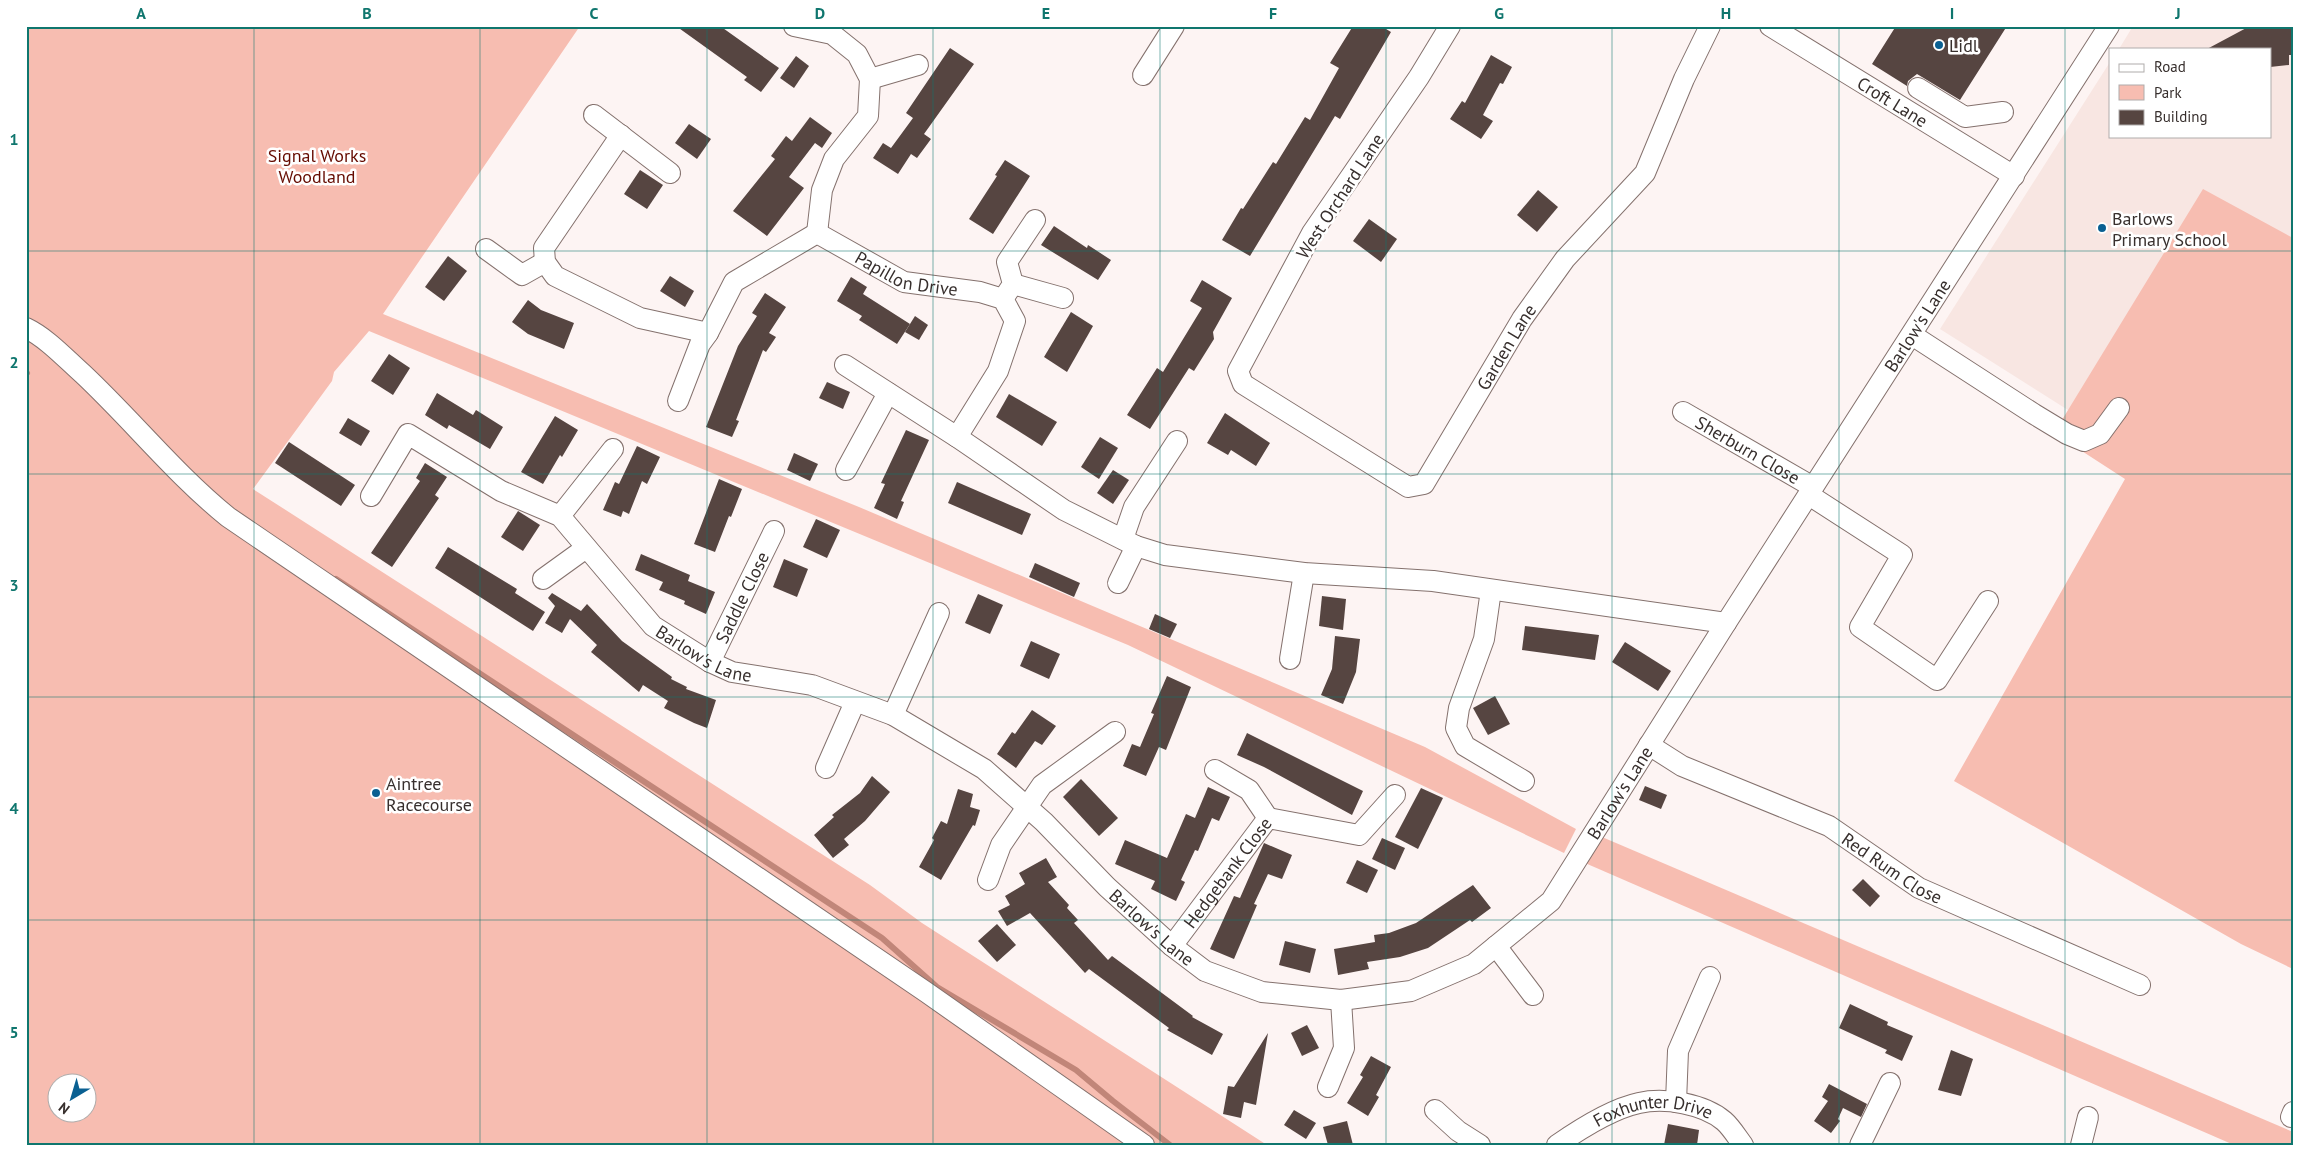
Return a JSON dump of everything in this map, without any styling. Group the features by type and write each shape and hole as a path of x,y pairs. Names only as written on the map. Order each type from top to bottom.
{"street":[{"path":"678,401 700,344 708,333 734,282 817,233 822,190 834,159 868,116 870,79 857,54 832,34 794,26"},
{"path":"1143,75 1174,26"},
{"name":"West Orchard Lane","path":"1238,372 1312,234 1419,77 1450,26"},
{"name":"Garden Lane","path":"1238,372 1243,384 1408,487 1424,484 1522,319 1560,266 1644,173 1684,79 1710,26"},
{"name":"Croft Lane","path":"1770,26 2014,176"},
{"name":"Barlow's Lane","path":"370,496 408,434 501,491 560,516 653,626 710,662 732,672 812,685 893,715 984,769 1027,807 1107,887 1172,946 1205,971 1262,992 1341,1000 1411,991 1474,964 1551,901 1726,623 2109,26"},
{"path":"870,79 918,65"},
{"path":"1918,88 1965,117 2003,112"},
{"path":"594,115 670,173"},
{"path":"621,135 544,248 546,262 555,276 640,318 708,333"},
{"path":"957,437 998,371 1015,321 1008,291 1007,262 1035,220"},
{"name":"Papillon Drive","path":"817,233 904,282 980,292 1008,291 1064,298"},
{"path":"486,249 522,275 546,262"},
{"path":"26,328 53,348 98,388 198,492 228,517 658,812 926,992 1144,1145"},
{"path":"1912,335 2034,414 2067,434 2084,441 2100,434 2119,408"},
{"path":"844,365 957,437 1064,510 1130,542 1165,555 1304,573 1432,581 1726,623"},
{"path":"846,470 888,393"},
{"name":"Sherburn Close","path":"1683,412 1811,491 1902,555 1860,627 1937,680 1988,601"},
{"path":"1118,583 1130,542 1134,507 1176,441"},
{"path":"560,516 613,449"},
{"name":"Saddle Close","path":"710,662 774,531"},
{"path":"543,579 586,548"},
{"path":"1290,659 1304,573"},
{"path":"1491,590 1484,639 1459,708 1456,728 1465,746 1524,781"},
{"path":"893,715 939,612"},
{"path":"826,768 855,702"},
{"path":"988,880 1001,845 1042,785 1116,732"},
{"name":"Red Rum Close","path":"1649,745 1682,766 1829,826 1919,888 2140,985"},
{"path":"1215,770 1249,790 1268,818"},
{"name":"Hedgebank Close","path":"1172,946 1268,818 1359,835 1395,795"},
{"path":"1496,946 1533,995"},
{"path":"1676,1102 1678,1051 1710,977"},
{"path":"1328,1087 1344,1048 1341,1000"},
{"path":"1860,1145 1890,1083"},
{"name":"Foxhunter Drive","path":"1557,1145 1589,1123 1640,1103 1676,1102 1707,1110 1725,1122 1743,1145"},
{"path":"1436,1110 1458,1131 1480,1145"},
{"path":"2081,1145 2088,1117"}],"shaded area":[{"name":"Barlows Primary School","path":"2133,26 2293,26 2293,244 2079,417 1940,329 2109,64 2109,138 2272,138 2272,48 2120,48"}],"green space":[{"name":"Aintree Racecourse","path":"26,26 580,26 383,314 859,507 1425,747 1576,829 1564,853 1128,645 369,331 334,372 332,381 253,489 870,885 922,923 1267,1145 26,1145"},
{"path":"2203,189 2293,238 2293,969 2241,944 1954,781 2125,479 2054,433"},
{"path":"1602,837 2293,1132 2293,1145 2234,1145 1585,863"}],"building":[{"path":"676,26 720,26 779,68 761,92 744,80 747,77"},
{"path":"1353,26 1381,26 1391,32 1340,119 1335,116 1250,256 1222,240 1241,208 1243,209 1273,162 1276,164 1305,117 1310,120 1339,68 1330,63"},
{"name":"Lidl","path":"1896,26 2007,26 1960,100 1917,74 1908,81 1907,86 1872,64"},
{"path":"2250,26 2293,26 2293,55 2289,55 2289,65 2272,67 2272,48 2209,48"},
{"path":"950,48 974,64 924,134 931,139 917,158 911,154 898,174 873,158 883,143 891,148 913,118 906,113"},
{"path":"1491,55 1512,67 1503,84 1500,83 1483,115 1493,121 1481,139 1450,119 1462,101 1465,103"},
{"path":"796,56 809,66 794,88 780,78"},
{"path":"810,117 832,133 822,148 815,143 789,177 804,188 767,236 733,211 775,159 771,156 786,136 792,141"},
{"path":"689,124 711,139 697,159 675,143"},
{"path":"1005,160 1030,176 993,234 969,219 997,176 995,175"},
{"path":"640,170 663,185 647,209 624,194"},
{"path":"1538,190 1558,207 1537,232 1517,215"},
{"path":"1369,219 1397,239 1381,262 1353,241"},
{"path":"1054,226 1087,248 1088,245 1111,260 1098,280 1041,245"},
{"path":"448,256 467,271 444,301 425,287"},
{"path":"670,276 694,291 685,307 660,291"},
{"path":"851,277 867,287 863,294 910,324 897,344 859,320 862,316 837,301"},
{"path":"1202,280 1232,298 1213,332 1214,339 1194,371 1189,368 1150,429 1127,415 1157,368 1163,372 1202,308 1190,301"},
{"path":"765,293 786,307 769,333 776,337 766,352 763,350 736,420 739,421 732,437 706,427 738,346 757,316 752,313"},
{"path":"528,300 541,310 574,323 564,349 528,334 512,322"},
{"path":"1071,312 1093,326 1067,372 1044,357"},
{"path":"915,316 928,325 919,340 905,332"},
{"path":"389,354 410,368 393,395 371,381"},
{"path":"827,382 850,392 843,409 819,398"},
{"path":"437,393 473,415 476,410 503,427 490,449 449,425 447,429 425,415"},
{"path":"1009,394 1057,422 1042,446 996,417"},
{"path":"1225,413 1270,443 1256,466 1231,450 1228,455 1207,443"},
{"path":"555,416 578,430 562,457 560,455 543,484 521,472"},
{"path":"348,418 370,431 361,446 339,433"},
{"path":"906,430 929,440 901,501 904,502 897,519 874,508 885,484 881,483"},
{"path":"1100,437 1118,448 1099,479 1081,467"},
{"path":"289,442 355,485 341,506 275,463"},
{"path":"637,446 660,457 647,484 642,481 629,514 623,511 621,517 603,510 615,482 619,484"},
{"path":"794,453 818,464 810,481 787,470"},
{"path":"425,463 447,477 435,495 439,498 392,567 371,553 420,481 416,478"},
{"path":"1113,470 1129,480 1113,504 1097,493"},
{"path":"719,479 742,489 715,552 694,544"},
{"path":"957,482 1031,514 1022,535 948,503"},
{"path":"518,511 540,525 523,551 501,537"},
{"path":"816,519 840,530 827,558 803,547"},
{"path":"448,547 517,589 515,593 545,612 533,631 435,568"},
{"path":"641,554 690,575 688,581 715,592 706,614 684,604 685,601 659,590 663,582 635,570"},
{"path":"784,559 808,569 797,597 773,587"},
{"path":"1035,563 1080,583 1074,597 1029,577"},
{"path":"552,593 581,611 587,604 622,641 672,677 671,679 687,687 686,689 716,700 707,728 664,708 668,701 643,685 639,692 591,652 597,645 570,619 562,633 545,623 555,606 548,598"},
{"path":"978,594 1003,605 990,634 965,623"},
{"path":"1322,596 1346,599 1343,630 1319,626"},
{"path":"1155,614 1177,624 1170,638 1149,629"},
{"path":"1525,626 1599,635 1595,660 1522,650"},
{"path":"1335,636 1360,639 1356,672 1343,704 1321,695 1332,669"},
{"path":"1031,641 1060,654 1049,679 1020,666"},
{"path":"1625,642 1671,671 1658,691 1612,662"},
{"path":"1167,676 1191,687 1166,750 1159,747 1146,776 1123,766 1132,744 1140,747 1154,714 1151,713"},
{"path":"1495,696 1510,724 1488,735 1473,708"},
{"path":"1032,710 1056,726 1042,745 1035,741 1016,768 997,754 1012,732 1015,734"},
{"path":"1247,733 1363,791 1352,815 1264,767 1237,755"},
{"path":"872,776 890,792 865,821 844,839 849,845 833,858 814,835 834,817 832,815 860,793"},
{"path":"1081,779 1118,818 1099,836 1063,797"},
{"path":"1645,786 1667,795 1661,809 1639,800"},
{"path":"1208,787 1230,797 1219,821 1212,818 1198,851 1195,850 1181,880 1185,882 1176,901 1151,889 1155,881 1115,864 1125,840 1167,858 1186,814 1195,818"},
{"path":"1421,788 1443,798 1418,849 1395,837"},
{"path":"958,789 973,794 970,807 980,810 975,826 973,825 941,880 919,867 934,840 932,838 941,821 947,824"},
{"path":"1382,838 1405,848 1395,870 1372,859"},
{"path":"1264,843 1292,855 1282,879 1268,874 1254,904 1257,905 1234,959 1210,949 1234,896 1240,898"},
{"path":"1046,858 1057,877 1048,882 1069,905 1067,908 1078,920 1074,923 1108,960 1112,956 1192,1017 1223,1034 1212,1055 1167,1030 1169,1028 1089,969 1085,973 1030,913 1007,926 998,911 1010,905 1005,896 1025,884 1019,873"},
{"path":"1357,860 1378,870 1367,893 1346,883"},
{"path":"1863,879 1880,896 1870,907 1852,890"},
{"path":"1473,885 1491,908 1472,922 1470,920 1428,948 1400,957 1367,962 1369,969 1338,975 1334,949 1375,942 1374,935 1389,933 1416,923"},
{"path":"997,924 1016,945 997,962 978,941"},
{"path":"1285,941 1316,949 1310,973 1279,965"},
{"path":"1850,1004 1888,1022 1887,1025 1913,1036 1902,1061 1885,1053 1887,1050 1839,1028"},
{"path":"1307,1025 1319,1048 1302,1056 1291,1033"},
{"path":"1268,1033 1256,1105 1244,1102 1241,1118 1223,1114 1228,1086 1234,1087"},
{"path":"1951,1050 1973,1059 1961,1096 1938,1090"},
{"path":"1371,1056 1391,1067 1376,1095 1379,1097 1368,1116 1347,1103 1363,1077 1360,1075"},
{"path":"1829,1084 1867,1104 1861,1117 1843,1108 1838,1119 1840,1121 1831,1133 1814,1121 1828,1101 1822,1097"},
{"path":"1294,1110 1316,1123 1306,1139 1284,1125"},
{"path":"1347,1121 1353,1145 1328,1145 1323,1127"},
{"path":"1668,1124 1699,1130 1697,1145 1664,1145"}],"waterway":[{"path":"336,579 882,938 937,987 1076,1070 1170,1145"}],"place":[{"name":"Lidl","path":"1939,45"},
{"name":"Barlows Primary School","path":"2102,228"},
{"name":"Aintree Racecourse","path":"376,793"}],"park label":[{"name":"Signal Works Woodland","path":"317,165"}]}
